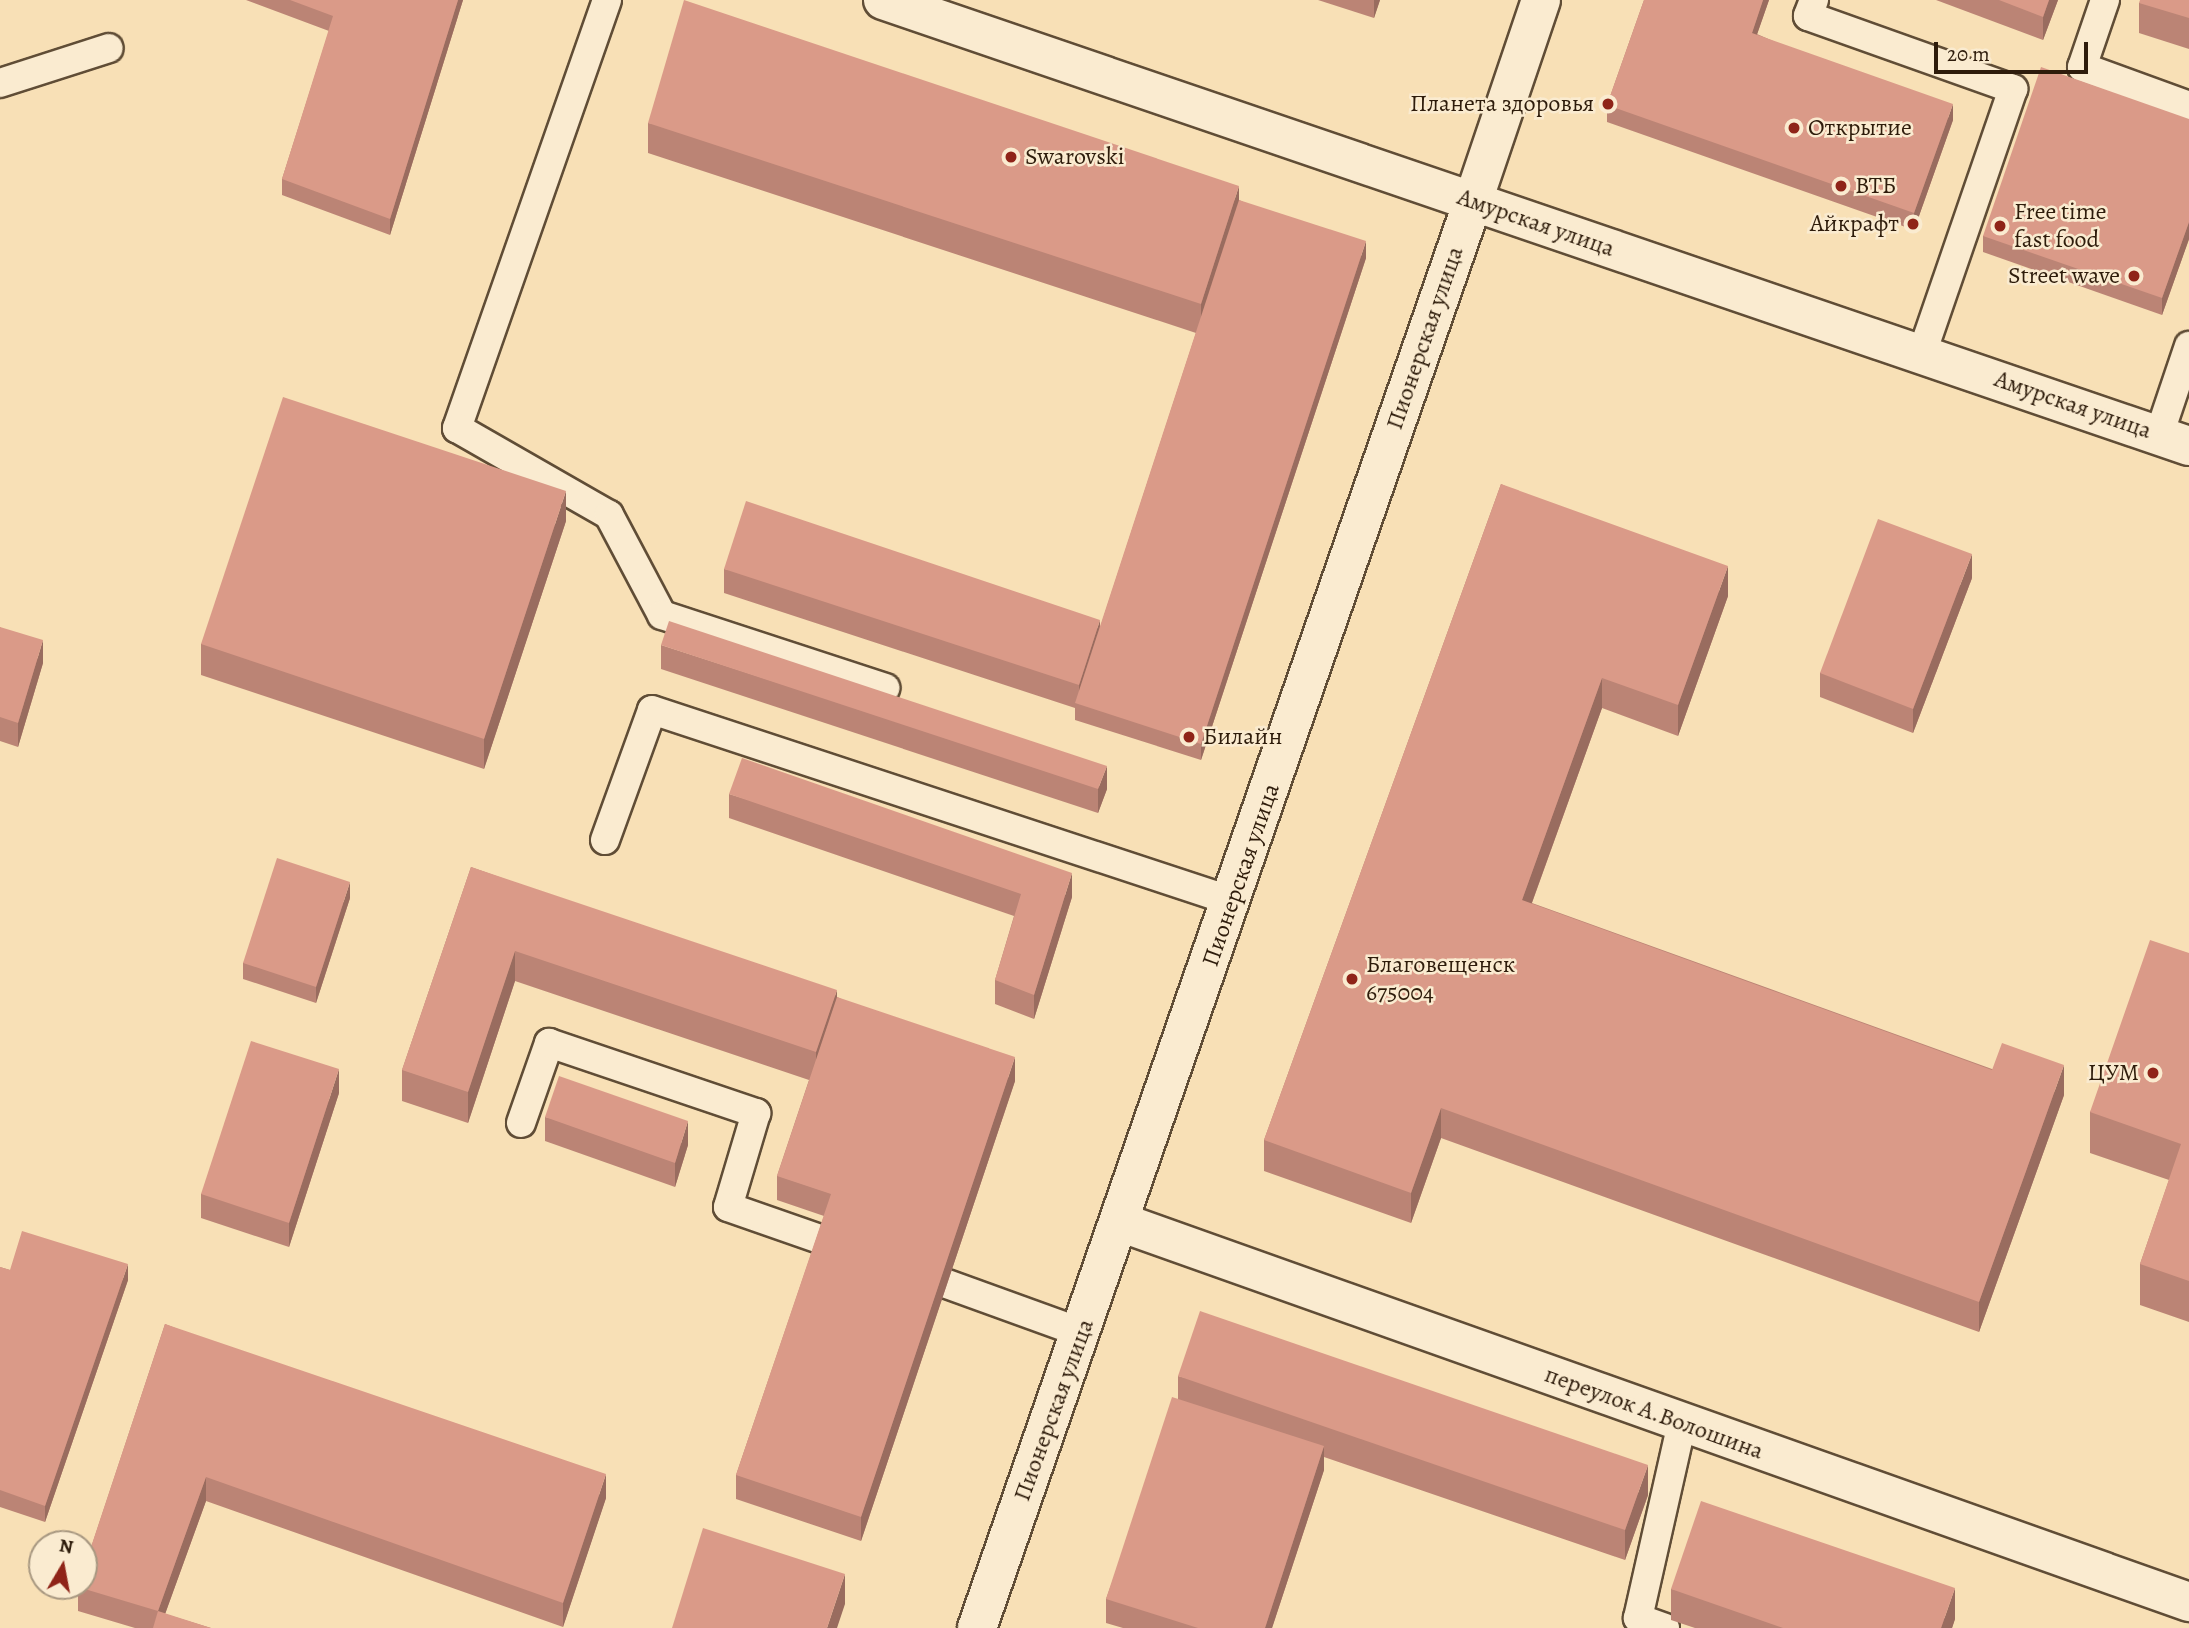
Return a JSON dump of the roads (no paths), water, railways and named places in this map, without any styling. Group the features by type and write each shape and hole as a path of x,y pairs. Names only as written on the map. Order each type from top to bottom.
{"street":[{"name":"Амурская улица","path":"883,0 2174,441"},
{"name":"Пионерская улица","path":"977,1628 1232,901 1541,0"},
{"name":"переулок А.Волошина","path":"1120,1222 2189,1602"}],"lane":[{"path":"607,0 457,428 609,515 662,615 885,688"},
{"path":"1814,0 1808,16 2012,89 1922,353"},
{"path":"2105,0 2082,66 2189,106"},
{"path":"0,83 109,48"},
{"path":"2174,441 2189,346"},
{"path":"605,840 652,710 1232,901"},
{"path":"521,1123 548,1042 757,1113 728,1207 823,1240"},
{"path":"947,1284 1082,1333"},
{"path":"1665,1628 1638,1618 1682,1423"}],"place":[{"name":"Планета здоровья","path":"1608,104"},
{"name":"Открытие","path":"1794,128"},
{"name":"Swarovski","path":"1011,157"},
{"name":"ВТБ","path":"1841,186"},
{"name":"Айкрафт","path":"1913,224"},
{"name":"Free time fast food","path":"2000,226"},
{"name":"Street wave","path":"2134,276"},
{"name":"Билайн","path":"1189,737"},
{"name":"Благовещенск 675004","path":"1352,979"},
{"name":"ЦУМ","path":"2153,1073"}]}
